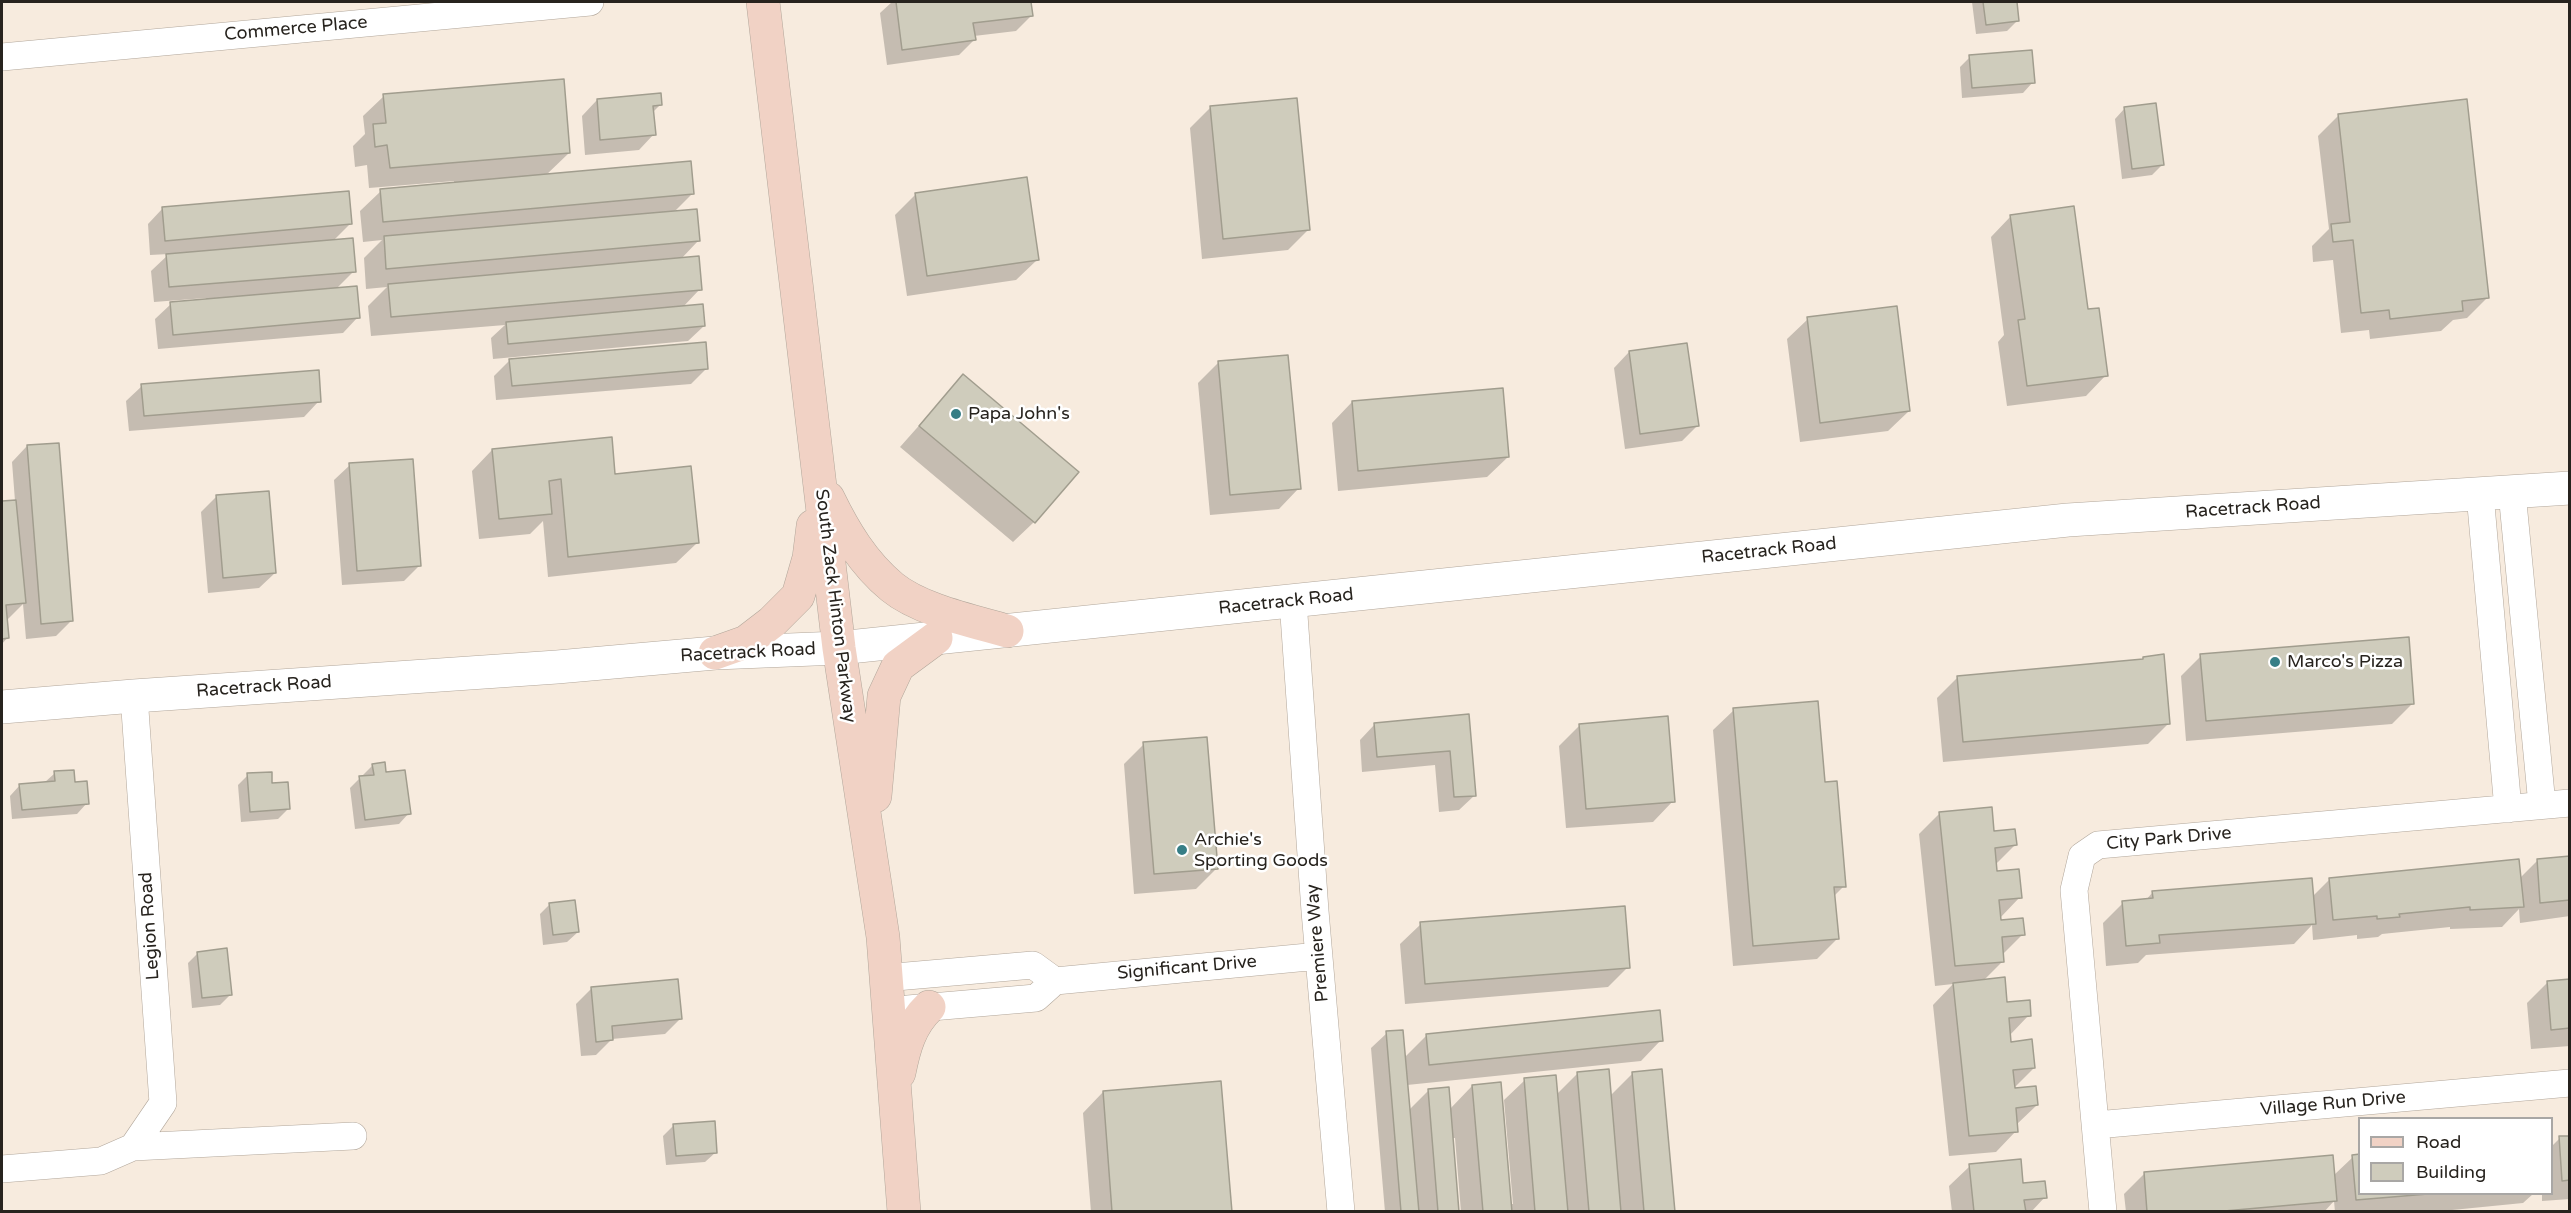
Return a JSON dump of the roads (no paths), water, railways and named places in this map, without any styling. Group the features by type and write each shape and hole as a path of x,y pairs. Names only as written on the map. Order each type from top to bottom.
{"main road":[{"name":"South Zack Hinton Parkway","path":"763,2 839,648 882,937 904,1212"},
{"path":"819,480 843,529 868,563 893,588 955,616 1007,631"},
{"path":"715,653 746,642 772,622 798,596 809,558 819,480"},
{"path":"870,854 884,696 898,666 936,638"},
{"path":"895,1095 904,1048 917,1018 929,1007"}],"street":[{"name":"Commerce Place","path":"2,57 590,2"},
{"name":"Racetrack Road","path":"2,707 557,668 715,653 839,648 2068,520 2570,488"},
{"path":"2512,492 2542,806"},
{"path":"2480,494 2508,809"},
{"name":"Premiere Way","path":"1293,602 1319,956 1341,1212"},
{"name":"Legion Road","path":"134,696 163,1103 134,1147"},
{"name":"City Park Drive","path":"2103,1212 2074,890 2082,856 2098,845 2570,803"},
{"name":"Significant Drive","path":"1055,981 1319,956"},
{"path":"884,978 1033,965 1055,981 1036,998 887,1011"},
{"name":"Village Run Drive","path":"2096,1125 2570,1083"},
{"path":"2,1169 102,1161 134,1147 353,1136"}],"place":[{"name":"Papa John's","path":"956,414"},
{"name":"Marco's Pizza","path":"2275,662"},
{"name":"Archie's Sporting Goods","path":"1182,850"}]}
